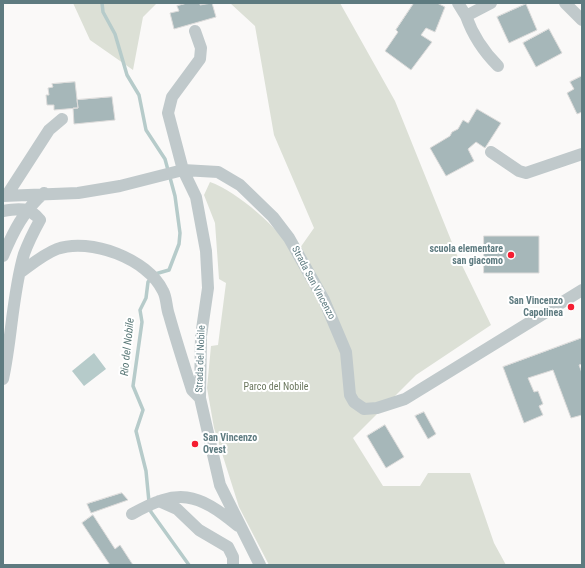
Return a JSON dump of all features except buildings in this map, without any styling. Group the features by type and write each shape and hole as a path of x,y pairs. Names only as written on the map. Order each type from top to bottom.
{"street":[{"path":"458,3 466,16 472,35 498,66"},
{"path":"466,16 491,3"},
{"path":"565,3 582,20"},
{"name":"Strada del Nobile","path":"195,31 201,48 200,59 172,97 168,113 173,172 196,197 206,250 208,288 201,336 200,398 220,485 260,565"},
{"path":"5,196 49,130 62,119"},
{"path":"491,152 519,171 526,173 582,154"},
{"name":"Strada San Vincenzo","path":"5,196 44,193 78,193 120,186 173,172 218,172 240,184 273,217 285,233 324,300 346,352 350,395 354,402 364,409 377,408 405,399 582,290"},
{"path":"3,256 8,243 27,209 44,193"},
{"path":"3,211 27,209 35,214 40,220 25,252 14,299 3,379"},
{"path":"21,272 58,249 76,246 92,246 132,260 152,277 163,291 192,390 200,398"},
{"path":"132,514 168,498 184,496 198,499 226,515 241,528"},
{"path":"153,504 177,509 199,530 228,547 233,557 233,565"}],"green space":[{"path":"73,3 157,3 143,17 133,70 90,40"},
{"name":"Parco del Nobile","path":"230,3 340,3 395,101 457,255 491,325 416,375 353,438 383,486 420,486 428,473 470,473 494,543 506,565 269,565 239,507 214,428 207,388 211,346 218,345 226,283 219,279 215,223 204,195 210,182 233,194 245,202 269,223 280,234 295,255 314,228 274,135 255,26"}],"shaded area":[{"path":"94,353 106,369 84,386 72,371"}],"waterway":[{"name":"Rio del Nobile","path":"102,3 103,12 115,34 127,75 139,95 146,130 165,159 175,196 180,233 179,244 169,270 155,274 148,282 146,298 140,310 142,322 133,386 143,410 136,431 146,471 149,502"},
{"name":"Rio del Nobile","path":"150,508 151,512 189,565"}],"place":[{"name":"scuola elementare san giacomo","path":"511,255"},
{"name":"San Vincenzo Capolinea","path":"571,307"},
{"name":"San Vincenzo Ovest","path":"195,444"}]}
